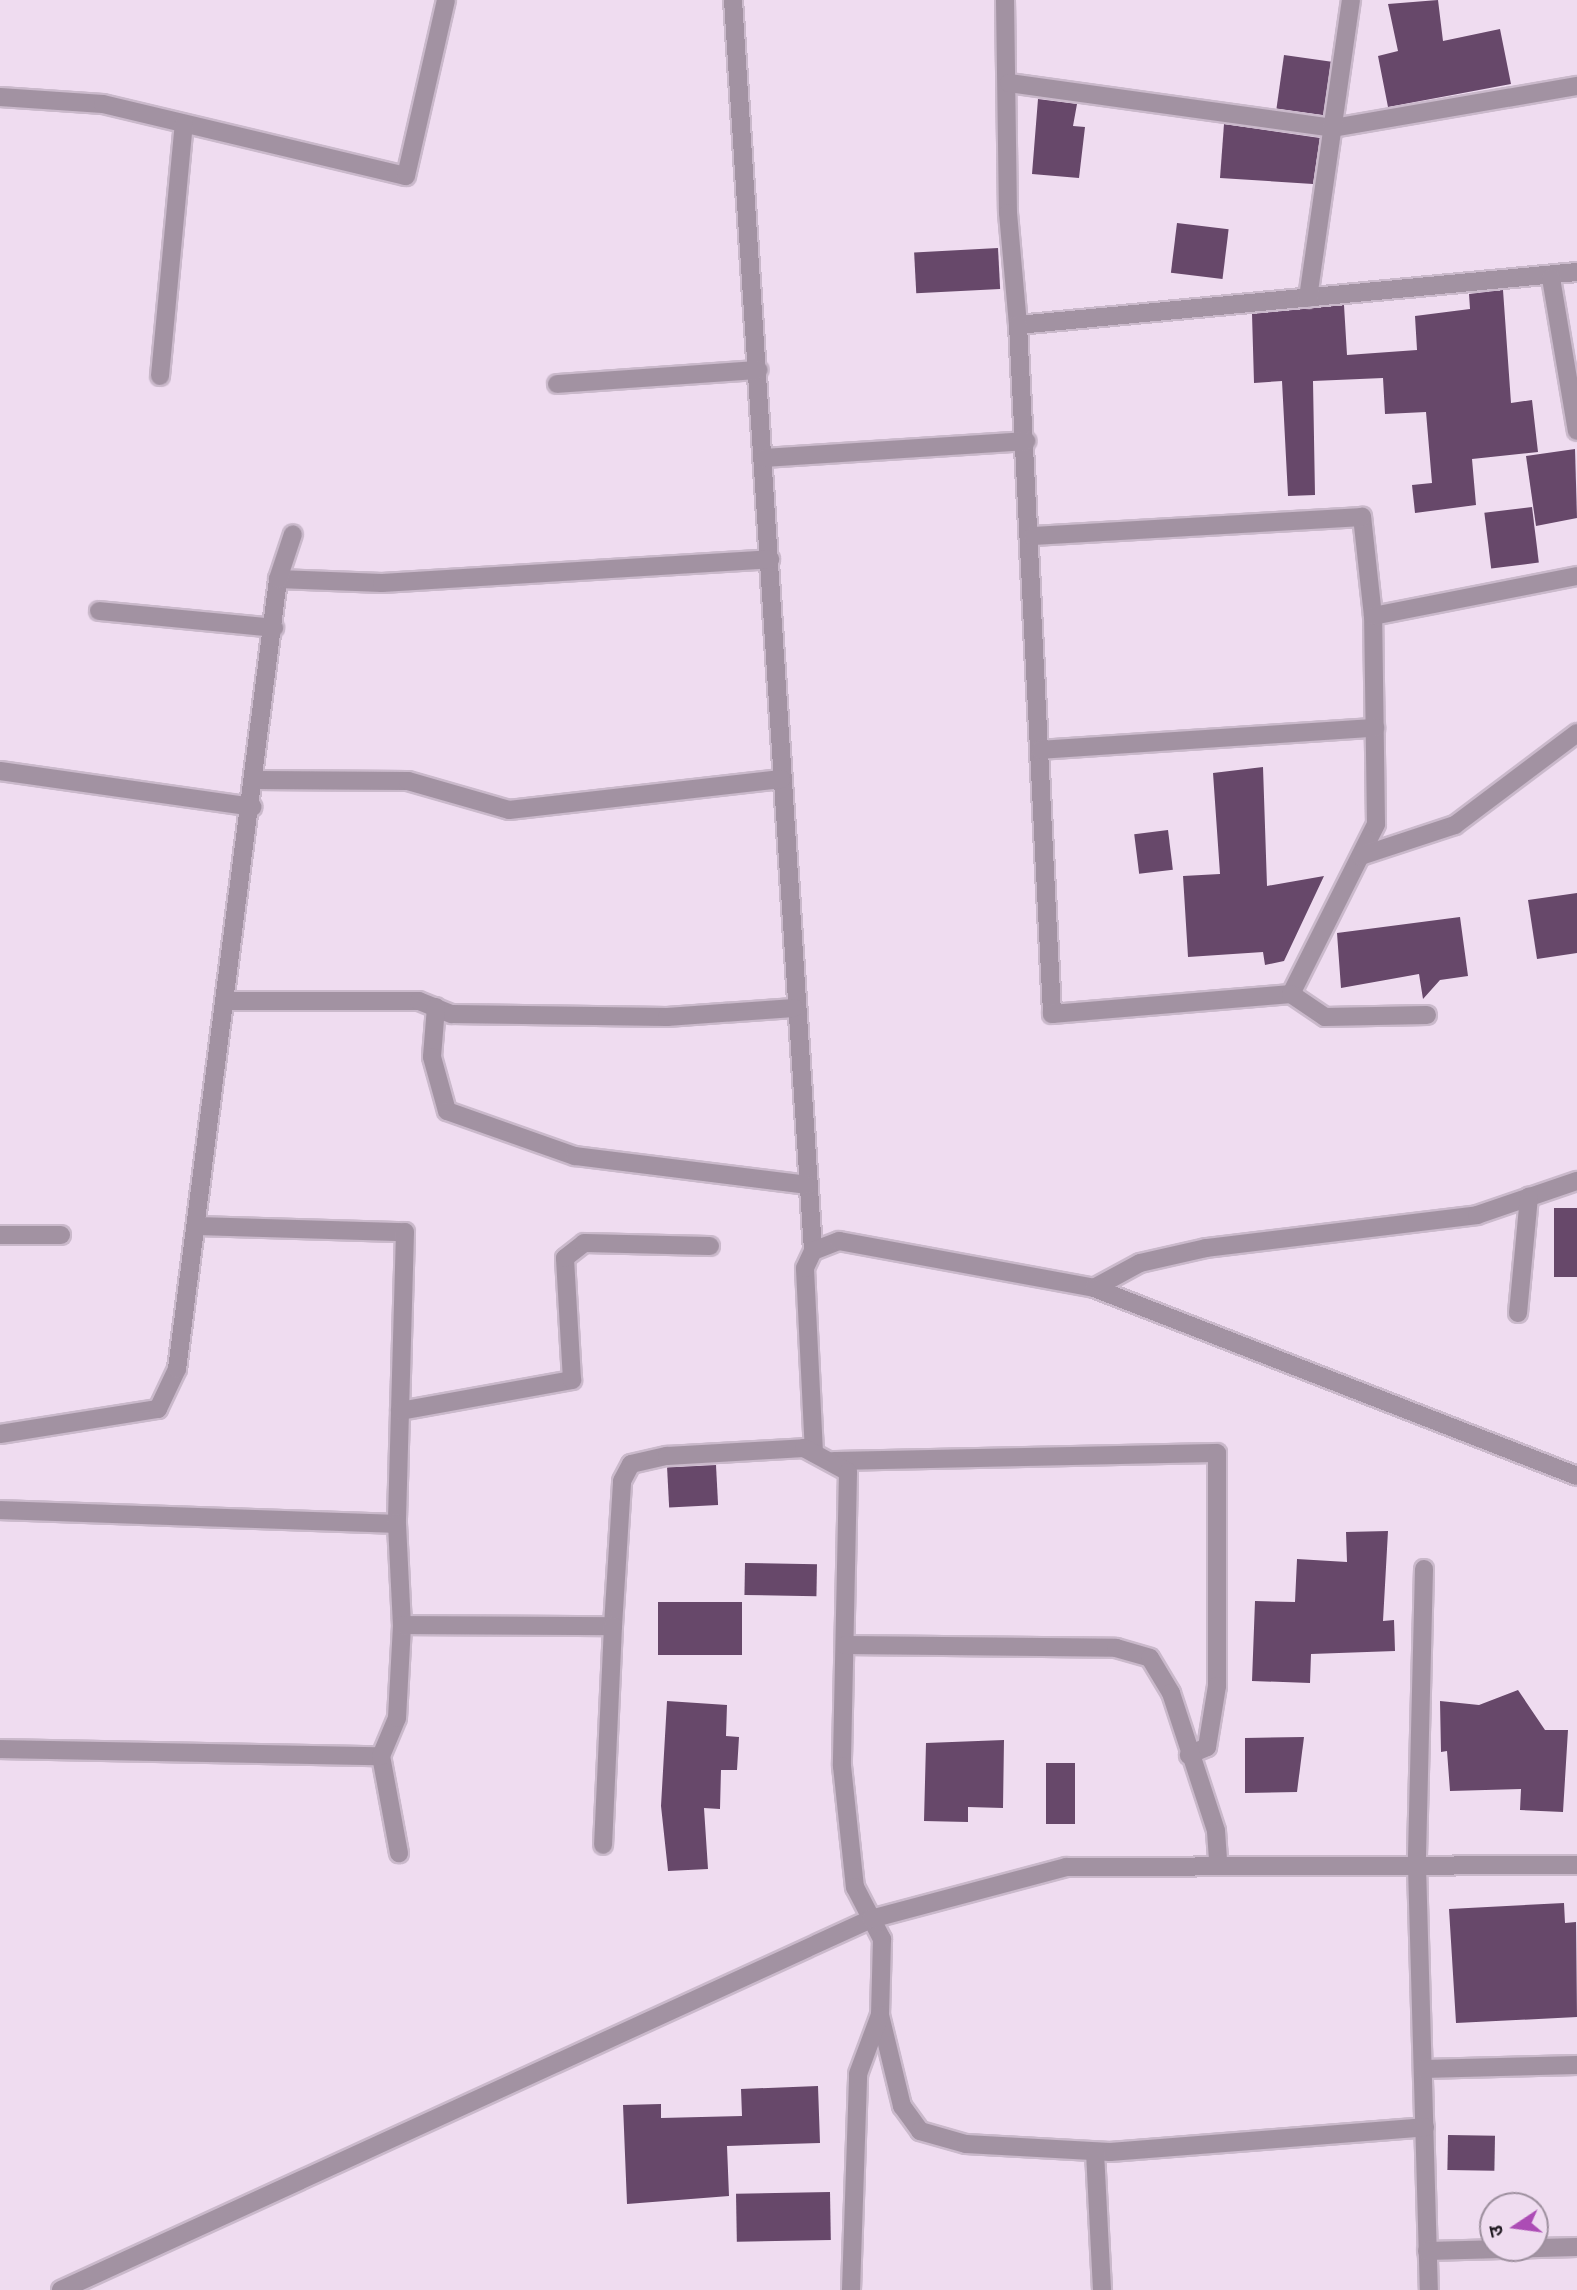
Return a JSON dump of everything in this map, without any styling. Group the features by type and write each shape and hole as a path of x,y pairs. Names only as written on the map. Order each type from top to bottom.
{"street":[{"path":"0,97 103,104 405,176 446,0"},
{"path":"733,0 765,458 794,1008 813,1251 805,1268 814,1453"},
{"path":"1005,0 1009,83 1009,213 1034,536 1052,1014 1291,994 1325,1017 1427,1015"},
{"path":"1308,298 1351,0"},
{"path":"1009,83 1333,128 1577,86"},
{"path":"160,376 184,124"},
{"path":"1018,326 1551,278 1577,272"},
{"path":"1551,278 1577,431"},
{"path":"556,384 759,370"},
{"path":"765,458 1027,441"},
{"path":"1034,536 1362,517 1373,616 1376,824 1291,994"},
{"path":"0,1434 158,1409 177,1369 256,780 278,579 293,534"},
{"path":"278,579 382,583 770,559"},
{"path":"1373,616 1577,576"},
{"path":"99,611 274,628"},
{"path":"1041,750 1375,728"},
{"path":"1361,856 1455,825 1577,733"},
{"path":"0,771 252,807"},
{"path":"256,780 408,781 509,810 781,779"},
{"path":"226,1001 419,1001 452,1014 667,1017 794,1008"},
{"path":"436,1007 432,1058 447,1111 575,1156 807,1185"},
{"path":"1094,1288 1140,1263 1206,1248 1388,1229 1477,1215 1577,1181"},
{"path":"1518,1313 1529,1197"},
{"path":"197,1226 405,1232 397,1524 402,1625 397,1718 381,1756 399,1853"},
{"path":"0,1235 61,1235"},
{"path":"813,1251 839,1241 1094,1288 1577,1476"},
{"path":"400,1411 572,1380 565,1258 584,1243 710,1246"},
{"path":"603,1846 622,1481 631,1464 681,1455 814,1453 833,1461 848,1472 842,1766 855,1887 882,1939 880,2015 902,2106 920,2132 966,2144 1095,2152 1424,2127"},
{"path":"833,1461 1217,1453 1217,1686 1207,1747 1189,1755"},
{"path":"0,1510 397,1524"},
{"path":"1424,1569 1417,1866 1429,2290"},
{"path":"402,1625 613,1626"},
{"path":"845,1645 1116,1648 1150,1658 1171,1693 1189,1755 1216,1831 1218,1863"},
{"path":"0,1749 381,1756"},
{"path":"61,2290 872,1919 1066,1867 1218,1863 1577,1865"},
{"path":"851,2290 858,2074 880,2015"},
{"path":"1423,2069 1577,2065"},
{"path":"1095,2152 1102,2290"},
{"path":"1427,2251 1577,2247"}],"building":[{"path":"1438,0 1443,41 1500,29 1511,84 1388,107 1378,56 1398,51 1388,4"},
{"path":"1284,55 1332,62 1324,115 1276,108"},
{"path":"1038,99 1077,104 1073,126 1085,127 1079,178 1032,174"},
{"path":"1224,124 1320,138 1313,184 1220,178"},
{"path":"1177,223 1229,229 1223,279 1171,273"},
{"path":"998,248 1000,289 916,293 914,252"},
{"path":"1503,290 1511,403 1532,400 1538,452 1472,459 1476,505 1415,513 1412,485 1432,483 1426,412 1385,414 1383,378 1313,381 1315,495 1288,496 1282,381 1254,383 1252,314 1344,305 1347,355 1417,350 1415,316 1470,309 1469,294"},
{"path":"1575,449 1577,518 1536,526 1526,456"},
{"path":"1532,507 1539,563 1491,568 1484,513"},
{"path":"1263,767 1267,886 1324,876 1284,961 1265,965 1263,952 1188,957 1183,876 1220,874 1213,773"},
{"path":"1168,830 1173,870 1139,874 1134,834"},
{"path":"1577,893 1577,953 1537,959 1528,900"},
{"path":"1460,917 1468,976 1440,980 1423,999 1419,974 1341,988 1337,933"},
{"path":"1554,1208 1577,1208 1577,1277 1554,1277"},
{"path":"716,1465 718,1505 669,1508 667,1468"},
{"path":"1388,1531 1383,1621 1394,1620 1395,1651 1311,1654 1310,1683 1252,1681 1255,1601 1295,1602 1297,1559 1347,1562 1346,1532"},
{"path":"745,1563 817,1564 816,1596 744,1595"},
{"path":"658,1602 742,1602 742,1655 658,1655"},
{"path":"1518,1690 1545,1730 1568,1730 1563,1812 1520,1810 1521,1789 1450,1791 1447,1751 1441,1752 1440,1701 1479,1705"},
{"path":"667,1701 727,1705 726,1736 739,1737 737,1770 721,1770 720,1809 704,1808 708,1869 668,1871 661,1806"},
{"path":"1304,1737 1297,1792 1245,1793 1245,1738"},
{"path":"1004,1740 1003,1808 968,1807 968,1822 924,1821 926,1743"},
{"path":"1046,1763 1075,1763 1075,1824 1046,1824"},
{"path":"1564,1903 1565,1923 1576,1922 1577,2017 1456,2023 1449,1909"},
{"path":"818,2086 820,2143 727,2146 729,2196 627,2204 623,2105 661,2104 661,2118 742,2116 741,2089"},
{"path":"1448,2135 1495,2136 1494,2171 1447,2170"},
{"path":"830,2192 831,2240 737,2242 736,2194"}]}
